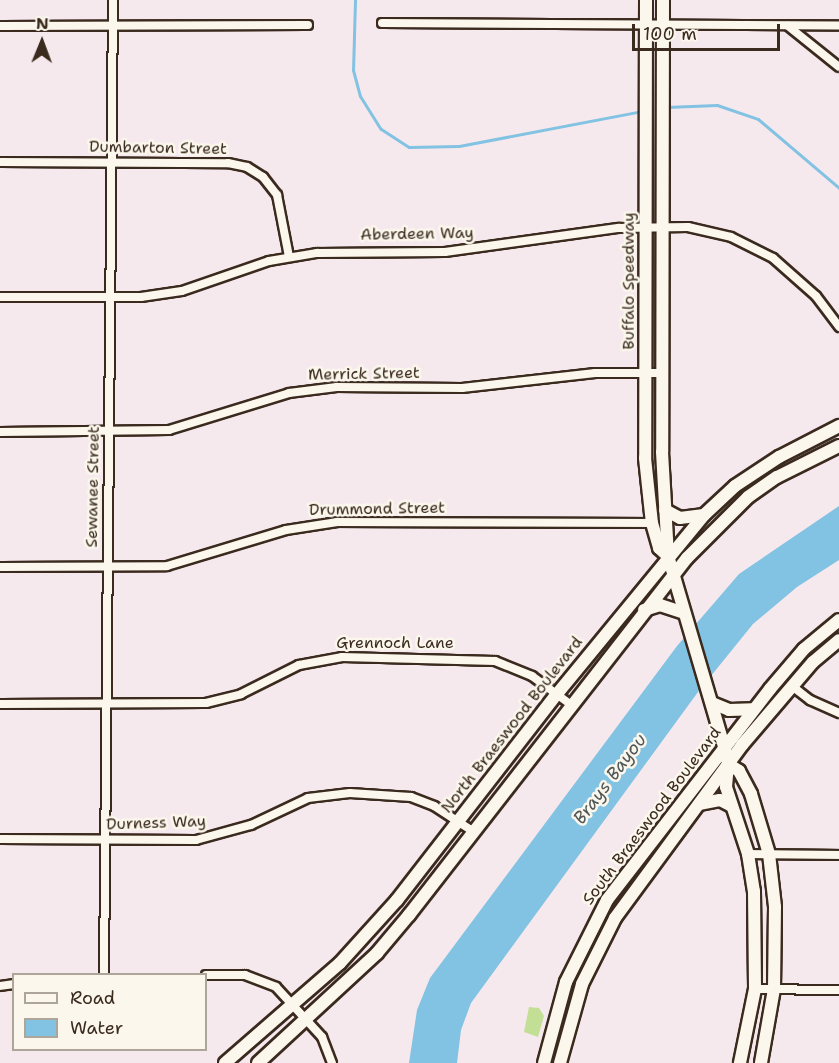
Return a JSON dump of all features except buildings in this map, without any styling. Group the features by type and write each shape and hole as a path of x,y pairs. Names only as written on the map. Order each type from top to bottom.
{"main road":[{"name":"Buffalo Speedway","path":"646,0 645,458 652,523 659,548 668,556"},
{"name":"Buffalo Speedway","path":"663,0 662,373 668,556 724,746 728,764 726,787 748,854 758,935 755,989 740,1063"},
{"name":"North Braeswood Boulevard","path":"225,1063 292,1002 340,963 390,908 557,694 668,556 704,515 735,486 779,456 839,426"},
{"name":"North Braeswood Boulevard","path":"258,1063 376,953 474,832 570,704 673,574 748,497 777,477 839,446"},
{"path":"665,510 680,518 704,515"},
{"path":"644,610 660,605 685,615"},
{"name":"South Braeswood Boulevard","path":"544,1063 566,982 601,910 753,710 804,650 839,620"},
{"name":"South Braeswood Boulevard","path":"560,1063 575,1005 599,948 639,882 728,764 792,686 839,640"},
{"path":"711,702 729,710 753,710"},
{"name":"Buffalo Speedway","path":"728,764 738,771 751,794 769,854 776,937 774,989 761,1063"},
{"path":"699,804 720,800 732,806"}],"street":[{"name":"Sewanee Street","path":"104,973 113,0"},
{"path":"382,23 839,25"},
{"path":"0,26 308,25"},
{"path":"787,26 839,68"},
{"name":"Dumbarton Street","path":"0,162 228,163 256,172 277,195 289,257"},
{"name":"Aberdeen Way","path":"0,297 110,298 182,291 289,257 342,251 445,252 646,227 662,227 710,230 772,258 802,282 839,327"},
{"name":"Merrick Street","path":"0,432 109,434 170,430 313,389 480,387 595,373 662,373"},
{"name":"Drummond Street","path":"0,567 168,566 286,530 321,523 652,523"},
{"name":"Grennoch Lane","path":"0,704 191,704 227,698 298,665 342,657 483,659 521,670 570,704"},
{"path":"792,686 810,700 839,713"},
{"name":"Durness Way","path":"0,838 196,840 223,835 308,798 350,793 411,797 434,806 474,832"},
{"path":"748,854 839,855"},
{"path":"207,975 245,975 265,980 292,1002 307,1019 328,1047 332,1063"},
{"path":"755,989 839,990"}],"green space":[{"path":"529,1007 539,1008 544,1016 538,1037 524,1032"}],"water":[{"name":"Brays Bayou","path":"839,506 839,560 797,587 753,624 698,692 471,1003 461,1030 457,1063 409,1063 417,1010 430,978 677,646 739,574"}],"waterway":[{"path":"355,0 353,70 360,96 381,129 409,147 459,146 642,111"},
{"path":"666,107 717,105 758,119 839,188"}]}
